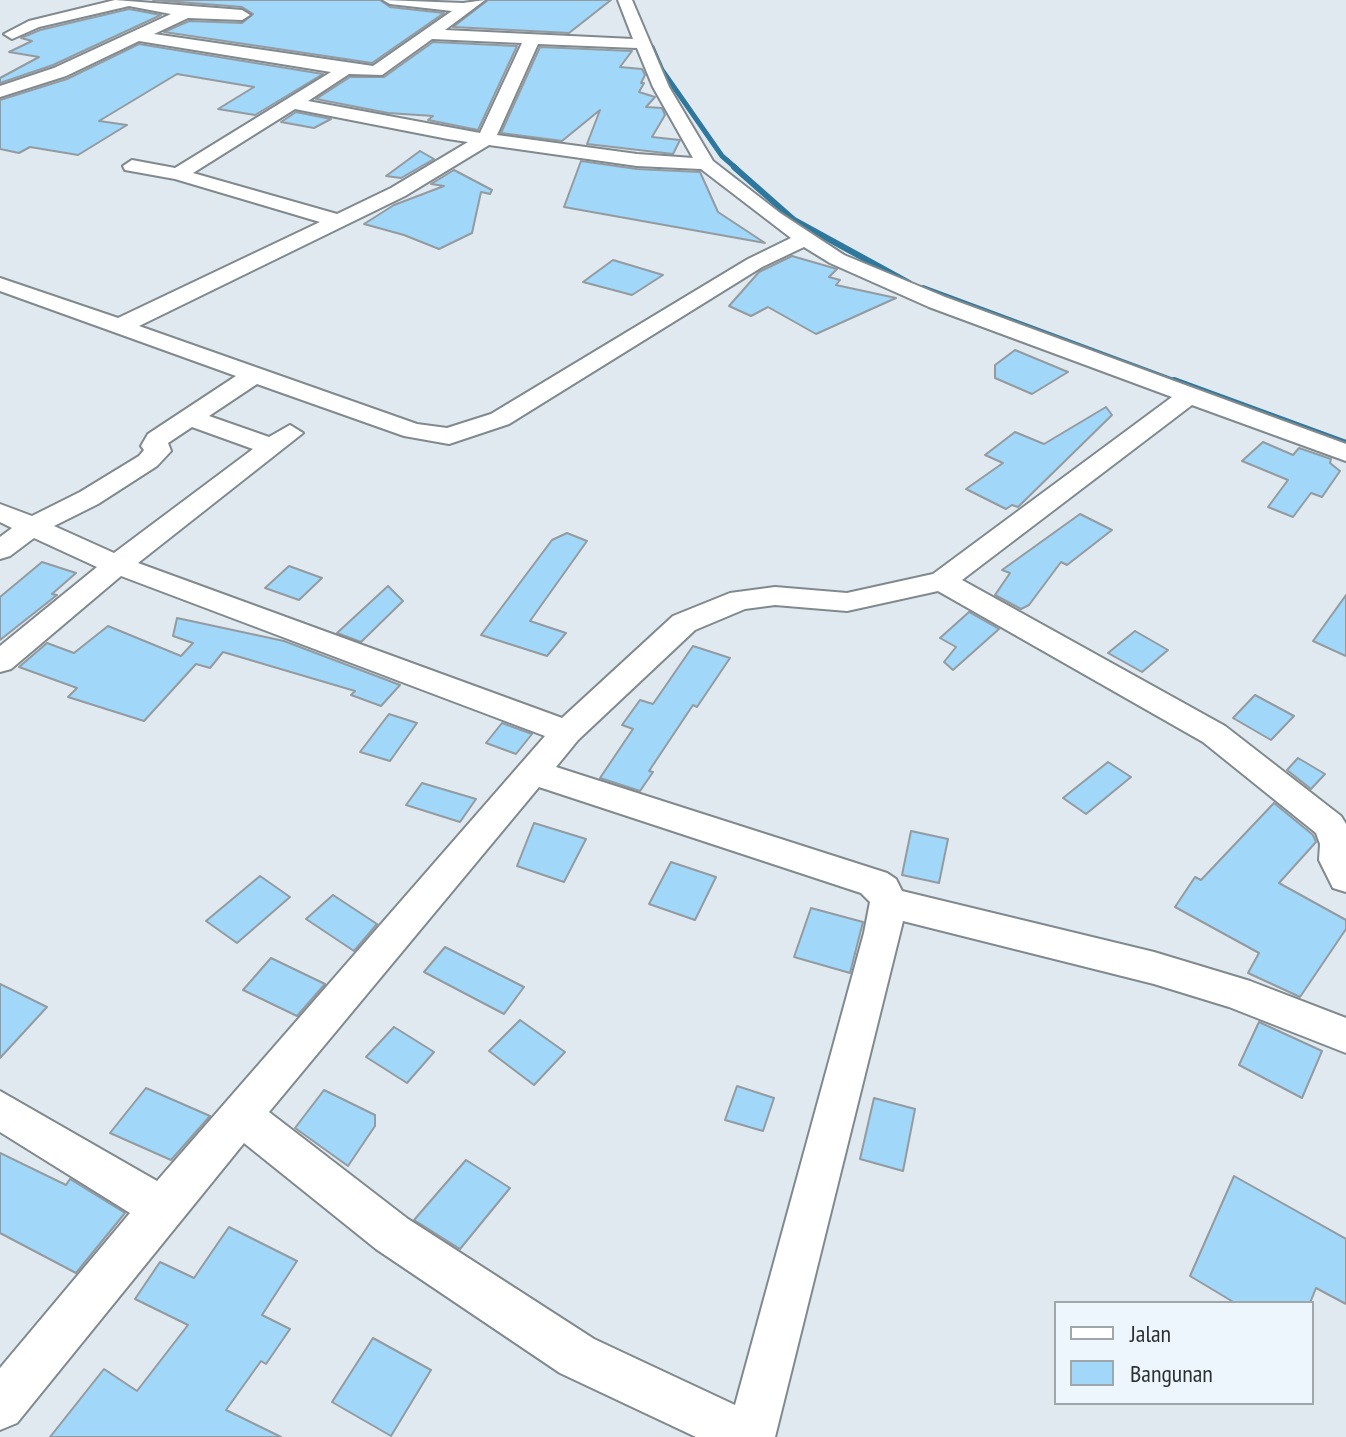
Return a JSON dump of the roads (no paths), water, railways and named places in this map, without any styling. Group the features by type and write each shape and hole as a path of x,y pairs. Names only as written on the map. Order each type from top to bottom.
{"street":[{"path":"390,0 472,4"},
{"path":"625,0 661,87 706,164 837,259 937,302 1346,453"},
{"path":"12,34 34,24 124,1 186,13 247,9 215,48"},
{"path":"137,36 376,71 472,4"},
{"path":"0,92 60,72 186,13"},
{"path":"429,34 643,44"},
{"path":"120,326 398,192 486,139 531,41"},
{"path":"178,174 346,69"},
{"path":"293,102 486,139 637,160 706,164"},
{"path":"132,166 178,174 339,221"},
{"path":"0,284 413,431 449,436 500,419 755,263 806,238"},
{"path":"0,550 31,527 128,475 156,454 157,439 256,374"},
{"path":"0,1406 162,1208 567,732 684,623 740,600 775,596 847,602 942,581 1191,394"},
{"path":"0,662 117,565 281,440 191,418"},
{"path":"0,512 117,565 567,732"},
{"path":"942,581 1214,734 1329,825 1338,844 1337,860 1346,878"},
{"path":"241,1115 392,1234 577,1356 751,1436 883,933 888,902 883,889 874,883 534,773"},
{"path":"888,902 1167,972 1236,993 1346,1036"},
{"path":"0,1110 162,1208"}],"waterway":[{"path":"652,47 662,70 722,156 737,169"},
{"path":"734,167 794,220 909,283"},
{"path":"923,288 1179,383"},
{"path":"1174,381 1346,444"}]}
